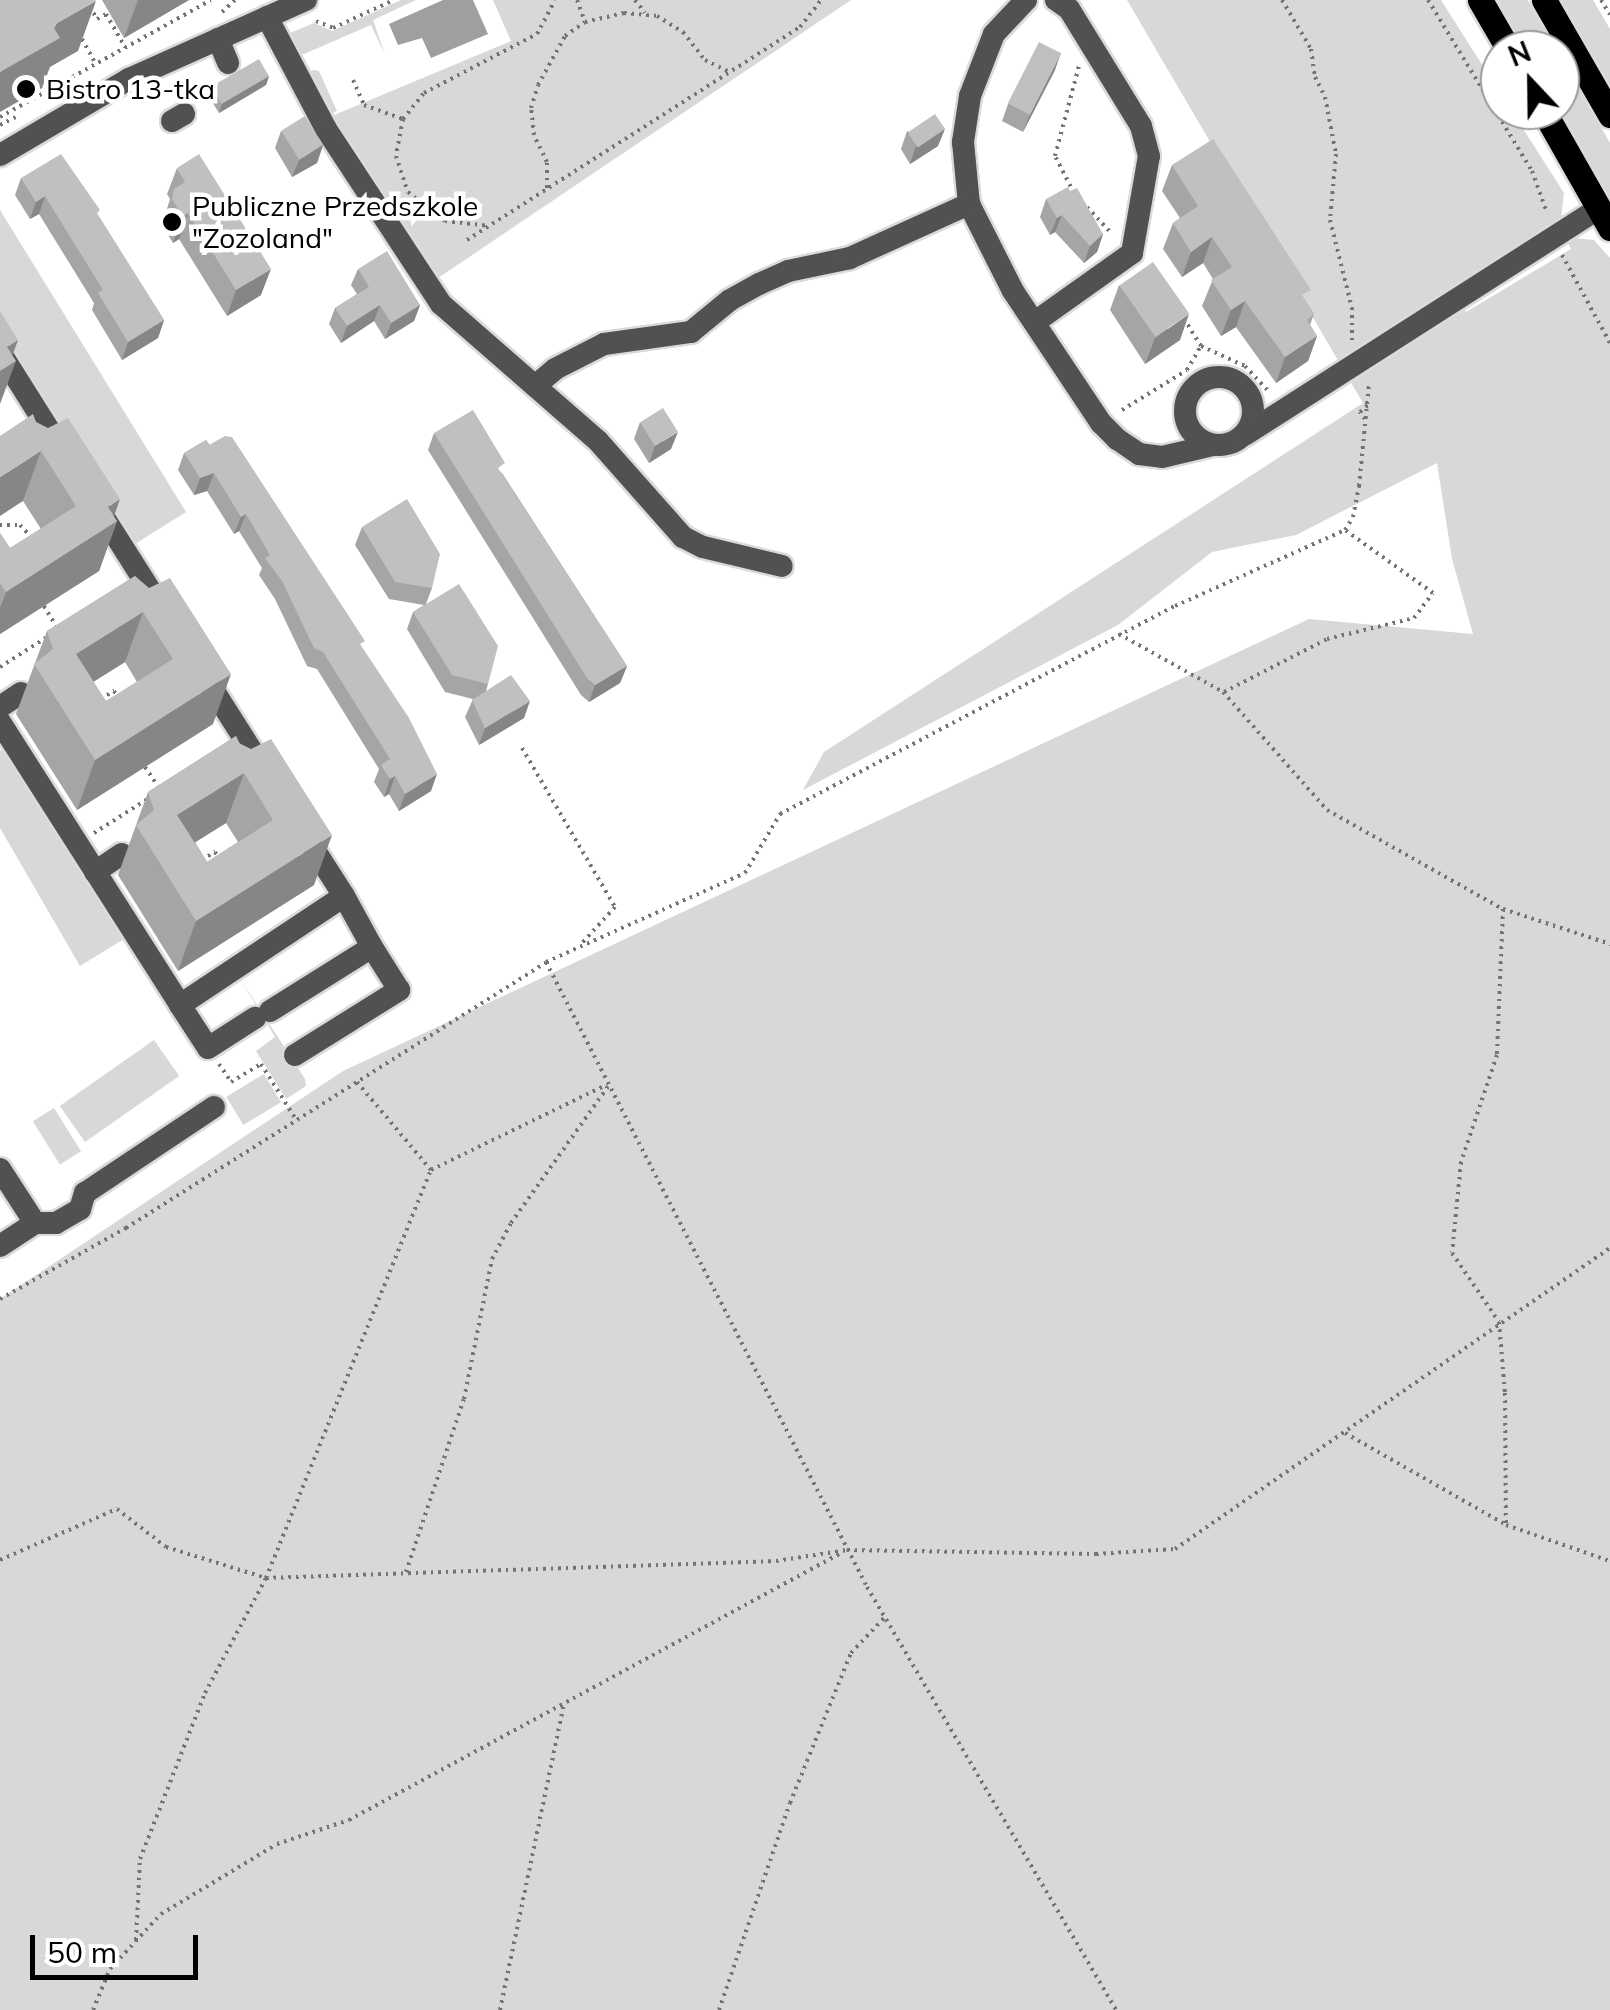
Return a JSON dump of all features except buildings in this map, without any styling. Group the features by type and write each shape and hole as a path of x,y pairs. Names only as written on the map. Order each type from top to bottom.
{"main road":[{"path":"1480,0 1497,30"},
{"path":"1544,0 1610,115"},
{"path":"1554,130 1604,218"}],"street":[{"path":"1026,0 994,34 970,96 963,142 970,204 986,242 1101,423 1139,454 1162,457 1225,446 1552,238 1604,218"},
{"path":"1034,322 1132,253 1149,156 1142,126 1069,8 1056,0"},
{"path":"0,155 117,86 218,38 267,17 309,10"},
{"path":"267,17 289,76 441,304 598,441 683,538 703,548 782,566"},
{"path":"218,38 228,63"},
{"path":"535,386 555,369 604,344 692,332 730,300 759,284 802,267 850,258 970,204"},
{"path":"0,352 52,450 85,487 152,609 187,648 254,770 288,808 399,990 295,1055"},
{"path":"1213,446 1193,434 1184,412 1192,389 1213,377 1236,381 1252,399 1252,423 1246,434"},
{"path":"0,707 21,694"},
{"path":"0,722 208,1048 372,947"},
{"path":"95,872 122,854"},
{"path":"180,1004 344,896"},
{"path":"0,1246 35,1223 56,1224 80,1209 85,1193 214,1106"},
{"path":"0,1169 35,1223"}],"path":[{"path":"86,0 97,19 106,14 125,47"},
{"path":"0,117 211,0"},
{"path":"309,10 333,28 394,0"},
{"path":"490,226 445,221 408,192 396,156 403,120 424,93 537,34 555,0"},
{"path":"577,0 585,22"},
{"path":"634,0 645,13 684,32 706,60 730,72"},
{"path":"467,240 800,27 821,0"},
{"path":"0,1299 87,1252 546,962 745,873 780,814 1119,634 1244,573 1345,530 1356,501 1367,421 1360,412 1368,405 1363,359 1330,220 1336,154 1332,129 1312,49 1282,0"},
{"path":"1428,0 1532,171 1552,238 1610,343"},
{"path":"1602,0 1610,15"},
{"path":"546,189 547,162 534,135 531,108 538,86 565,36 605,14 645,13"},
{"path":"77,31 96,62"},
{"path":"352,80 364,105 403,120"},
{"path":"1201,346 1245,366 1271,393 1281,392"},
{"path":"0,524 20,525 32,534 37,548"},
{"path":"1223,692 1327,639 1414,618 1433,593 1345,530"},
{"path":"44,606 58,630"},
{"path":"0,666 72,621"},
{"path":"1119,634 1223,692 1326,810 1503,909 1610,944"},
{"path":"114,691 129,714 117,722 102,731 88,707 114,691"},
{"path":"117,722 122,730"},
{"path":"522,748 615,907 579,946"},
{"path":"145,767 160,790"},
{"path":"78,844 174,781"},
{"path":"215,852 230,876 218,884 205,892 190,868 215,852"},
{"path":"218,884 222,891"},
{"path":"1503,909 1498,1056 1462,1162 1452,1253 1499,1322 1505,1394 1506,1525"},
{"path":"546,962 847,1550 1116,2010"},
{"path":"208,1048 231,1082 261,1064 296,1120"},
{"path":"356,1080 431,1170"},
{"path":"136,1940 140,1859 204,1693 266,1578 431,1170 610,1083"},
{"path":"406,1572 464,1399 492,1259 511,1224 610,1083"},
{"path":"0,1560 117,1509 166,1547 266,1578 776,1561 847,1550 1096,1554 1175,1549 1610,1248"},
{"path":"1344,1432 1506,1525 1610,1561"},
{"path":"93,2010 110,1969 161,1914 277,1844 349,1820 847,1550"},
{"path":"719,2010 790,1804 850,1653 884,1617"},
{"path":"500,2010 564,1702"},
{"path":"97,1998 100,2010"}],"shaded area":[{"path":"401,0 416,0 373,20 385,55 371,25 304,54 295,52 283,36 314,23 332,31"},
{"path":"443,0 473,0 488,34 431,58 422,38 398,45 389,24"},
{"path":"493,0 851,0 435,280 327,118 511,41"},
{"path":"1127,0 1441,0 1480,61 1480,130 1524,130 1564,193 1561,220 1454,290 1466,312 1571,249 1567,241 1572,238 1594,240 1610,258 1610,2010 0,2010 0,1299 343,1071 1309,619 1473,634 1452,559 1437,463 1296,535 1212,552 1118,625 803,790 824,752 1363,403"},
{"path":"1495,0 1528,0 1545,30 1512,30"},
{"path":"1560,0 1593,0 1610,29 1610,88 1580,30"},
{"path":"319,71 337,111 328,115 309,73"},
{"path":"1580,90 1610,143 1610,202 1569,130 1580,130"},
{"path":"0,210 186,512 135,544 0,329"},
{"path":"4,748 124,939 80,966 0,828 0,751"},
{"path":"239,977 305,1079 306,1086 286,1099 256,1051 275,1037"},
{"path":"154,1040 179,1076 85,1142 60,1106"},
{"path":"264,1074 281,1102 243,1125 226,1097"},
{"path":"54,1108 81,1151 60,1164 33,1121"}],"place":[{"name":"Bistro 13-tka","path":"26,89"},
{"name":"Publiczne Przedszkole \"Zozoland\"","path":"172,222"}]}
